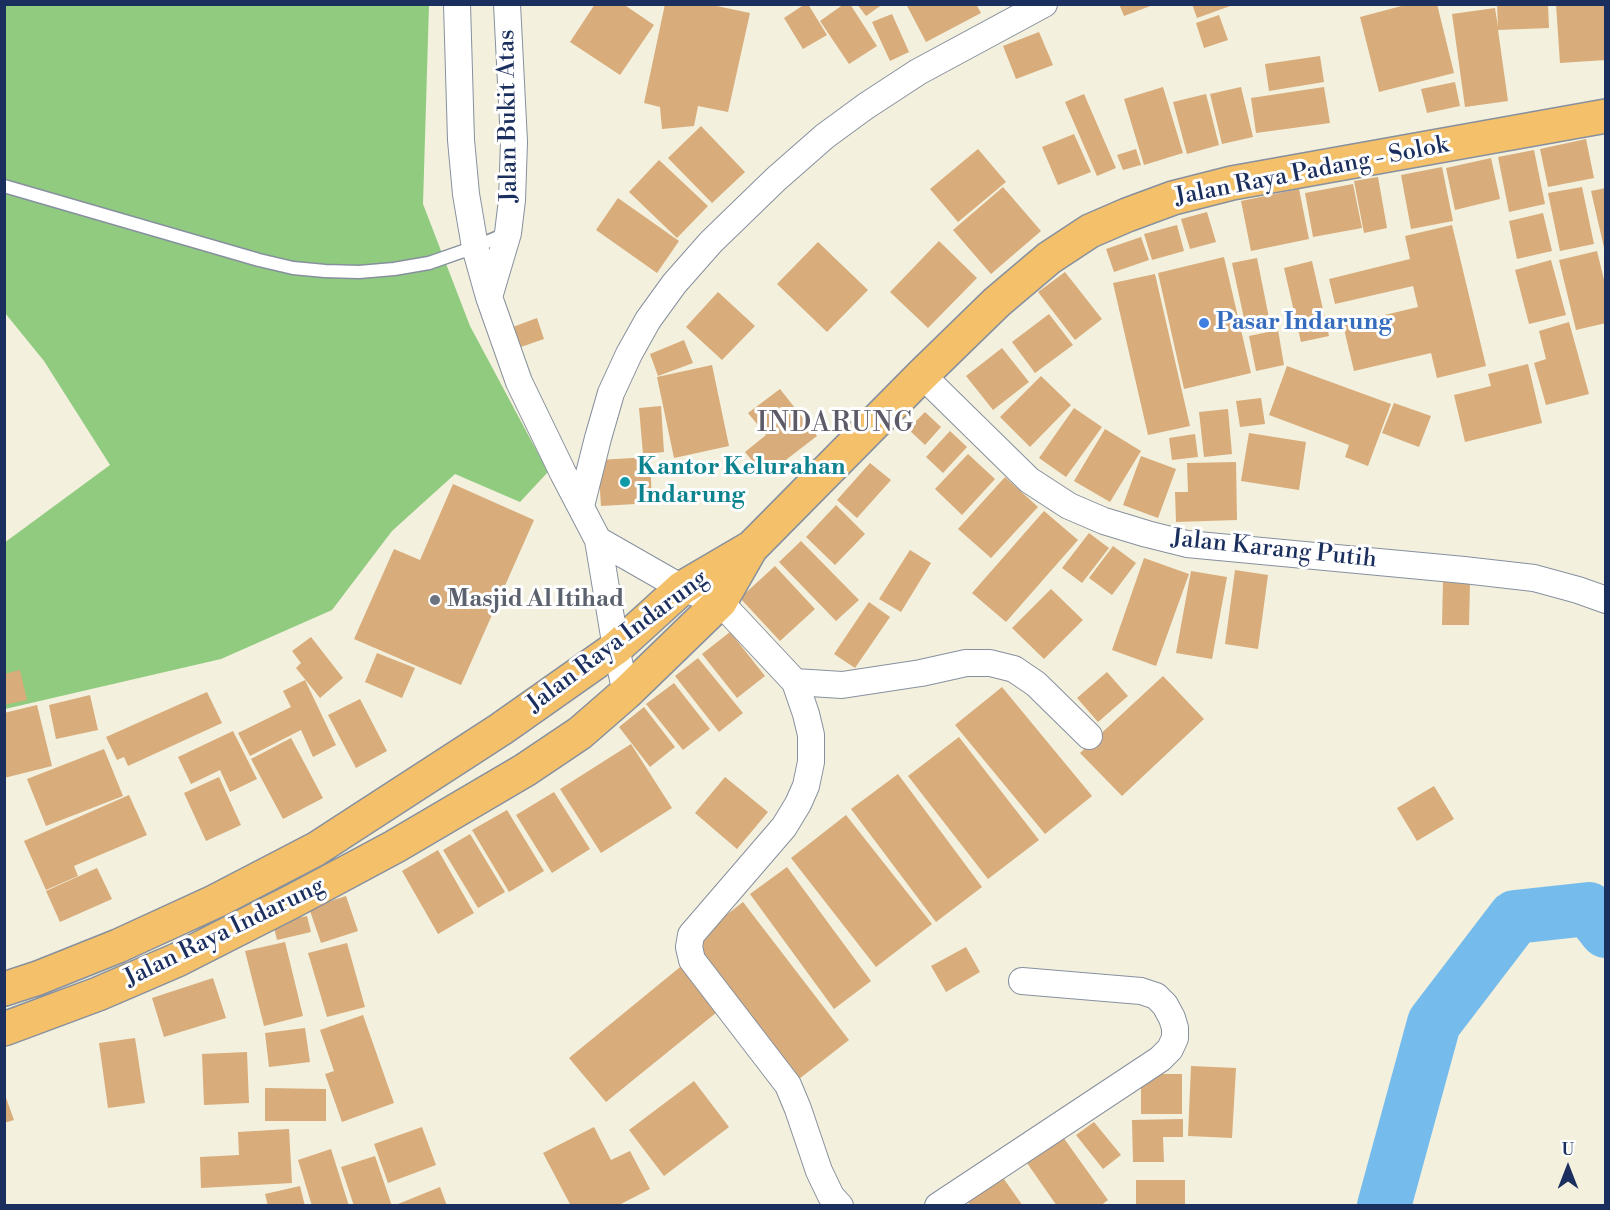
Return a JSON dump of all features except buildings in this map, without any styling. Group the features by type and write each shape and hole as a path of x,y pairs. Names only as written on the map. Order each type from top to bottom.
{"highway":[{"name":"Jalan Raya Padang - Solok","path":"752,547 997,302 1049,258 1090,231 1127,214 1173,198 1232,183 1605,116"},
{"name":"Jalan Raya Indarung","path":"4,989 39,978 118,946 216,901 316,849 501,729 616,648 681,588 752,547"},
{"name":"Jalan Raya Indarung","path":"4,1029 98,994 177,960 394,847 525,770 580,733 626,693 720,602 752,547"}],"street":[{"name":"Jalan Bukit Atas","path":"457,4 461,140 466,194 489,297 519,382 598,540"},
{"name":"Jalan Bukit Atas","path":"489,297 508,233 513,191 507,4"},
{"path":"580,507 611,393 629,354 648,320 674,284 711,242 784,172 825,136 858,112 918,72 1044,4"},
{"name":"Jalan Karang Putih","path":"922,375 1029,480 1069,506 1104,521 1187,544 1534,578 1605,600"},
{"path":"598,540 681,588 720,602 795,682 812,735 812,762 806,786 798,804 783,827 691,934 689,947 692,960 788,1085 819,1171 831,1196 840,1206"},
{"path":"598,540 626,693"},
{"path":"795,682 842,685 909,675 966,663 990,663 1014,669 1036,684 1089,736"},
{"path":"938,1206 1160,1059 1175,1038 1172,1018 1165,1005 1156,996 1141,991 1022,981"}],"lane":[{"path":"4,186 259,260 325,271 359,272 429,263 508,233"}],"green space":[{"path":"5,5 429,5 423,204 470,326 548,472 520,502 455,474 392,531 332,610 221,659 5,709 4,543 110,465 44,361 5,313"}],"waterway":[{"path":"1384,1206 1434,1023 1515,917 1589,909 1606,931"}],"place":[{"name":"Pasar Indarung","path":"1204,323"},
{"name":"Kantor Kelurahan Indarung","path":"625,482"},
{"name":"Masjid Al Itihad","path":"435,600"}],"district":[{"name":"INDARUNG","path":"836,425"}]}
